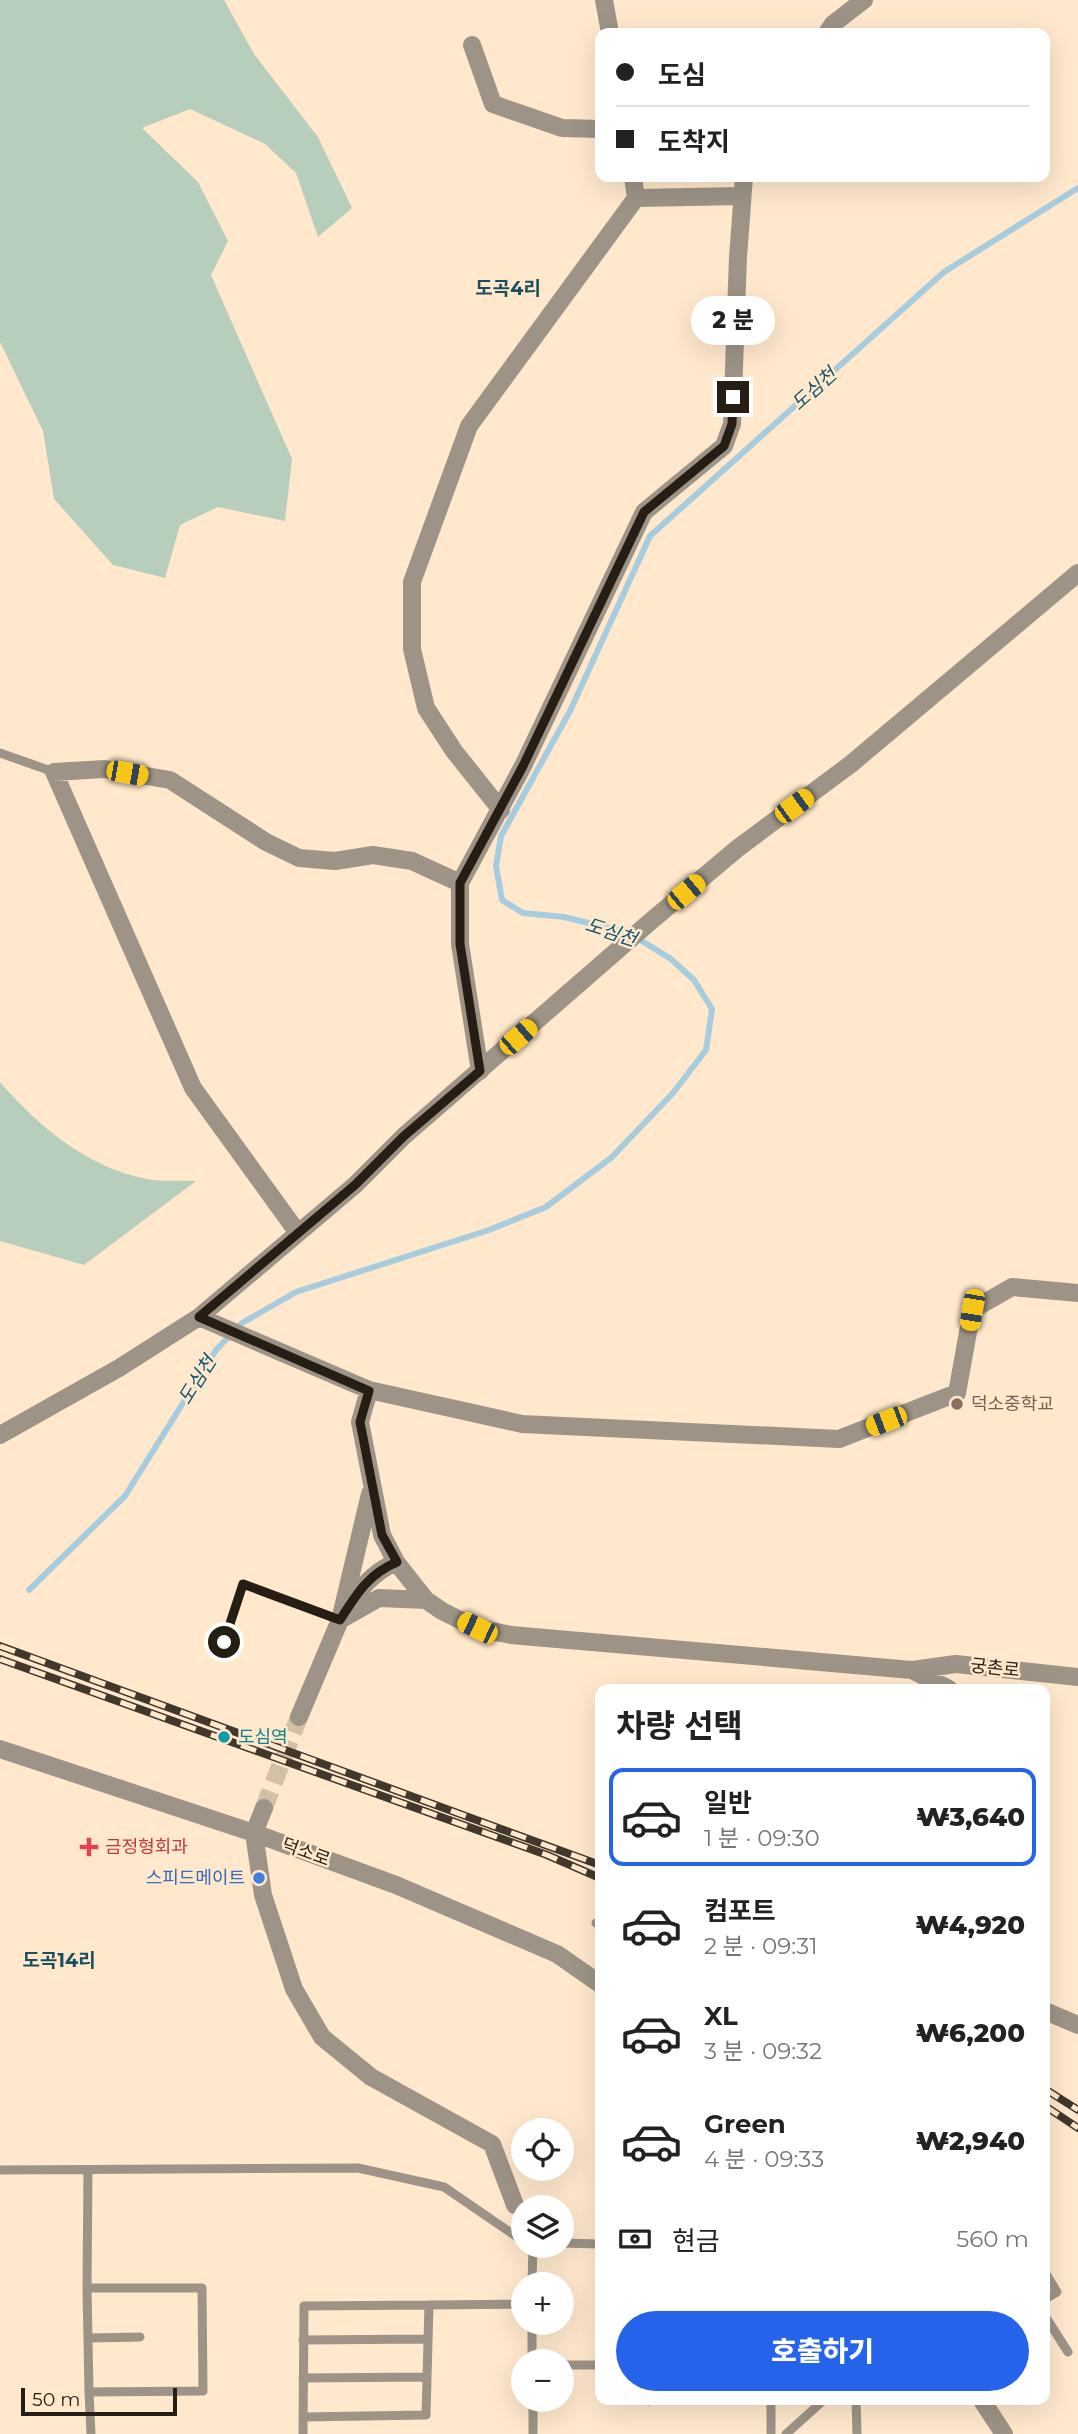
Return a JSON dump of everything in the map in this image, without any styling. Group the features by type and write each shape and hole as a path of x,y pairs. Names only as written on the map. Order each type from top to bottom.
{"street":[{"path":"604,0 609,28"},
{"path":"830,28 864,0"},
{"path":"472,45 493,104 562,128 595,129"},
{"path":"501,810 454,751 426,708 412,649 412,582 469,426 635,198 633,182"},
{"path":"480,1071 460,944 460,883 501,810 644,512 724,446 732,424 744,182"},
{"path":"635,198 743,197"},
{"path":"0,1435 120,1368 199,1317 651,921 738,848 851,764 1078,573"},
{"path":"298,1233 193,1088 54,772 105,769 170,780 266,842 299,858 335,860 373,855 412,861 460,883"},
{"path":"199,1317 260,1346 369,1391 522,1424 839,1439 957,1393 972,1310 1012,1287 1078,1293"},
{"path":"369,1391 360,1422 382,1535 397,1562 426,1600 477,1628 511,1635 912,1670 939,1684"},
{"path":"340,1620 371,1488"},
{"path":"299,1717 340,1620 363,1584 383,1567 397,1562"},
{"path":"340,1620 379,1598 426,1600"},
{"name":"궁촌로","path":"912,1670 956,1664 1078,1677"},
{"name":"덕소로","path":"0,1748 254,1833 396,1885 557,1954 595,1981"},
{"path":"264,1808 254,1833 262,1895 294,1989 322,2036 371,2077 492,2144 511,2195"},
{"path":"1050,2013 1078,2025"},
{"path":"985,2405 1004,2434"}],"lane":[{"path":"0,753 54,772"},
{"path":"224,1642 243,1584 340,1620"},
{"path":"0,2170 358,2168 444,2186 511,2233"},
{"path":"88,2170 91,2434"},
{"path":"574,2243 595,2244"},
{"path":"1050,2280 1057,2292 1050,2296"},
{"path":"88,2288 202,2288 203,2390 89,2392"},
{"path":"303,2434 304,2306 511,2304"},
{"path":"303,2417 426,2416 429,2305"},
{"path":"1050,2324 1068,2352"},
{"path":"89,2337 140,2337"},
{"path":"303,2340 428,2339"},
{"path":"574,2365 595,2365"},
{"path":"303,2378 427,2377"},
{"path":"771,2405 771,2434"},
{"path":"786,2434 818,2405"},
{"path":"856,2405 857,2434"},
{"path":"533,2412 533,2434"}],"green space":[{"path":"0,0 224,0 254,54 318,137 352,208 318,237 296,173 265,144 190,109 142,128 198,182 228,241 211,275 292,459 285,521 218,507 180,525 165,578 113,565 54,499 43,431 0,342"},
{"path":"0,1082 48,1129 104,1165 147,1179 196,1181 84,1265 0,1241"}],"waterway":[{"name":"도심천","path":"29,1590 125,1496 216,1350 242,1323 296,1292 489,1230 546,1207 612,1157 673,1093 706,1050 712,1009 694,980 671,959 629,933 564,917 523,913 502,900 496,866 501,836 570,711 650,536 944,272 1078,188"}],"tunnel":[{"path":"264,1808 299,1717"}],"railway":[{"path":"0,1646 595,1863"},
{"path":"0,1659 547,1855 595,1876"},
{"path":"1050,2092 1078,2110"},
{"path":"1050,2109 1078,2128"}],"place":[{"name":"덕소중학교","path":"957,1404"},
{"name":"도심역","path":"224,1737"},
{"name":"금정형회과","path":"89,1847"},
{"name":"스피드메이트","path":"259,1878"}],"district":[{"name":"도곡4리","path":"508,288"},
{"name":"도곡14리","path":"59,1960"}],"route":[{"path":"224,1642 243,1584 340,1620 363,1584 383,1567 397,1562 382,1535 360,1422 369,1391 260,1346 199,1317 355,1185 404,1136 480,1071 460,944 460,883 478,855 523,766 644,512 724,446 732,424 733,397"}]}
